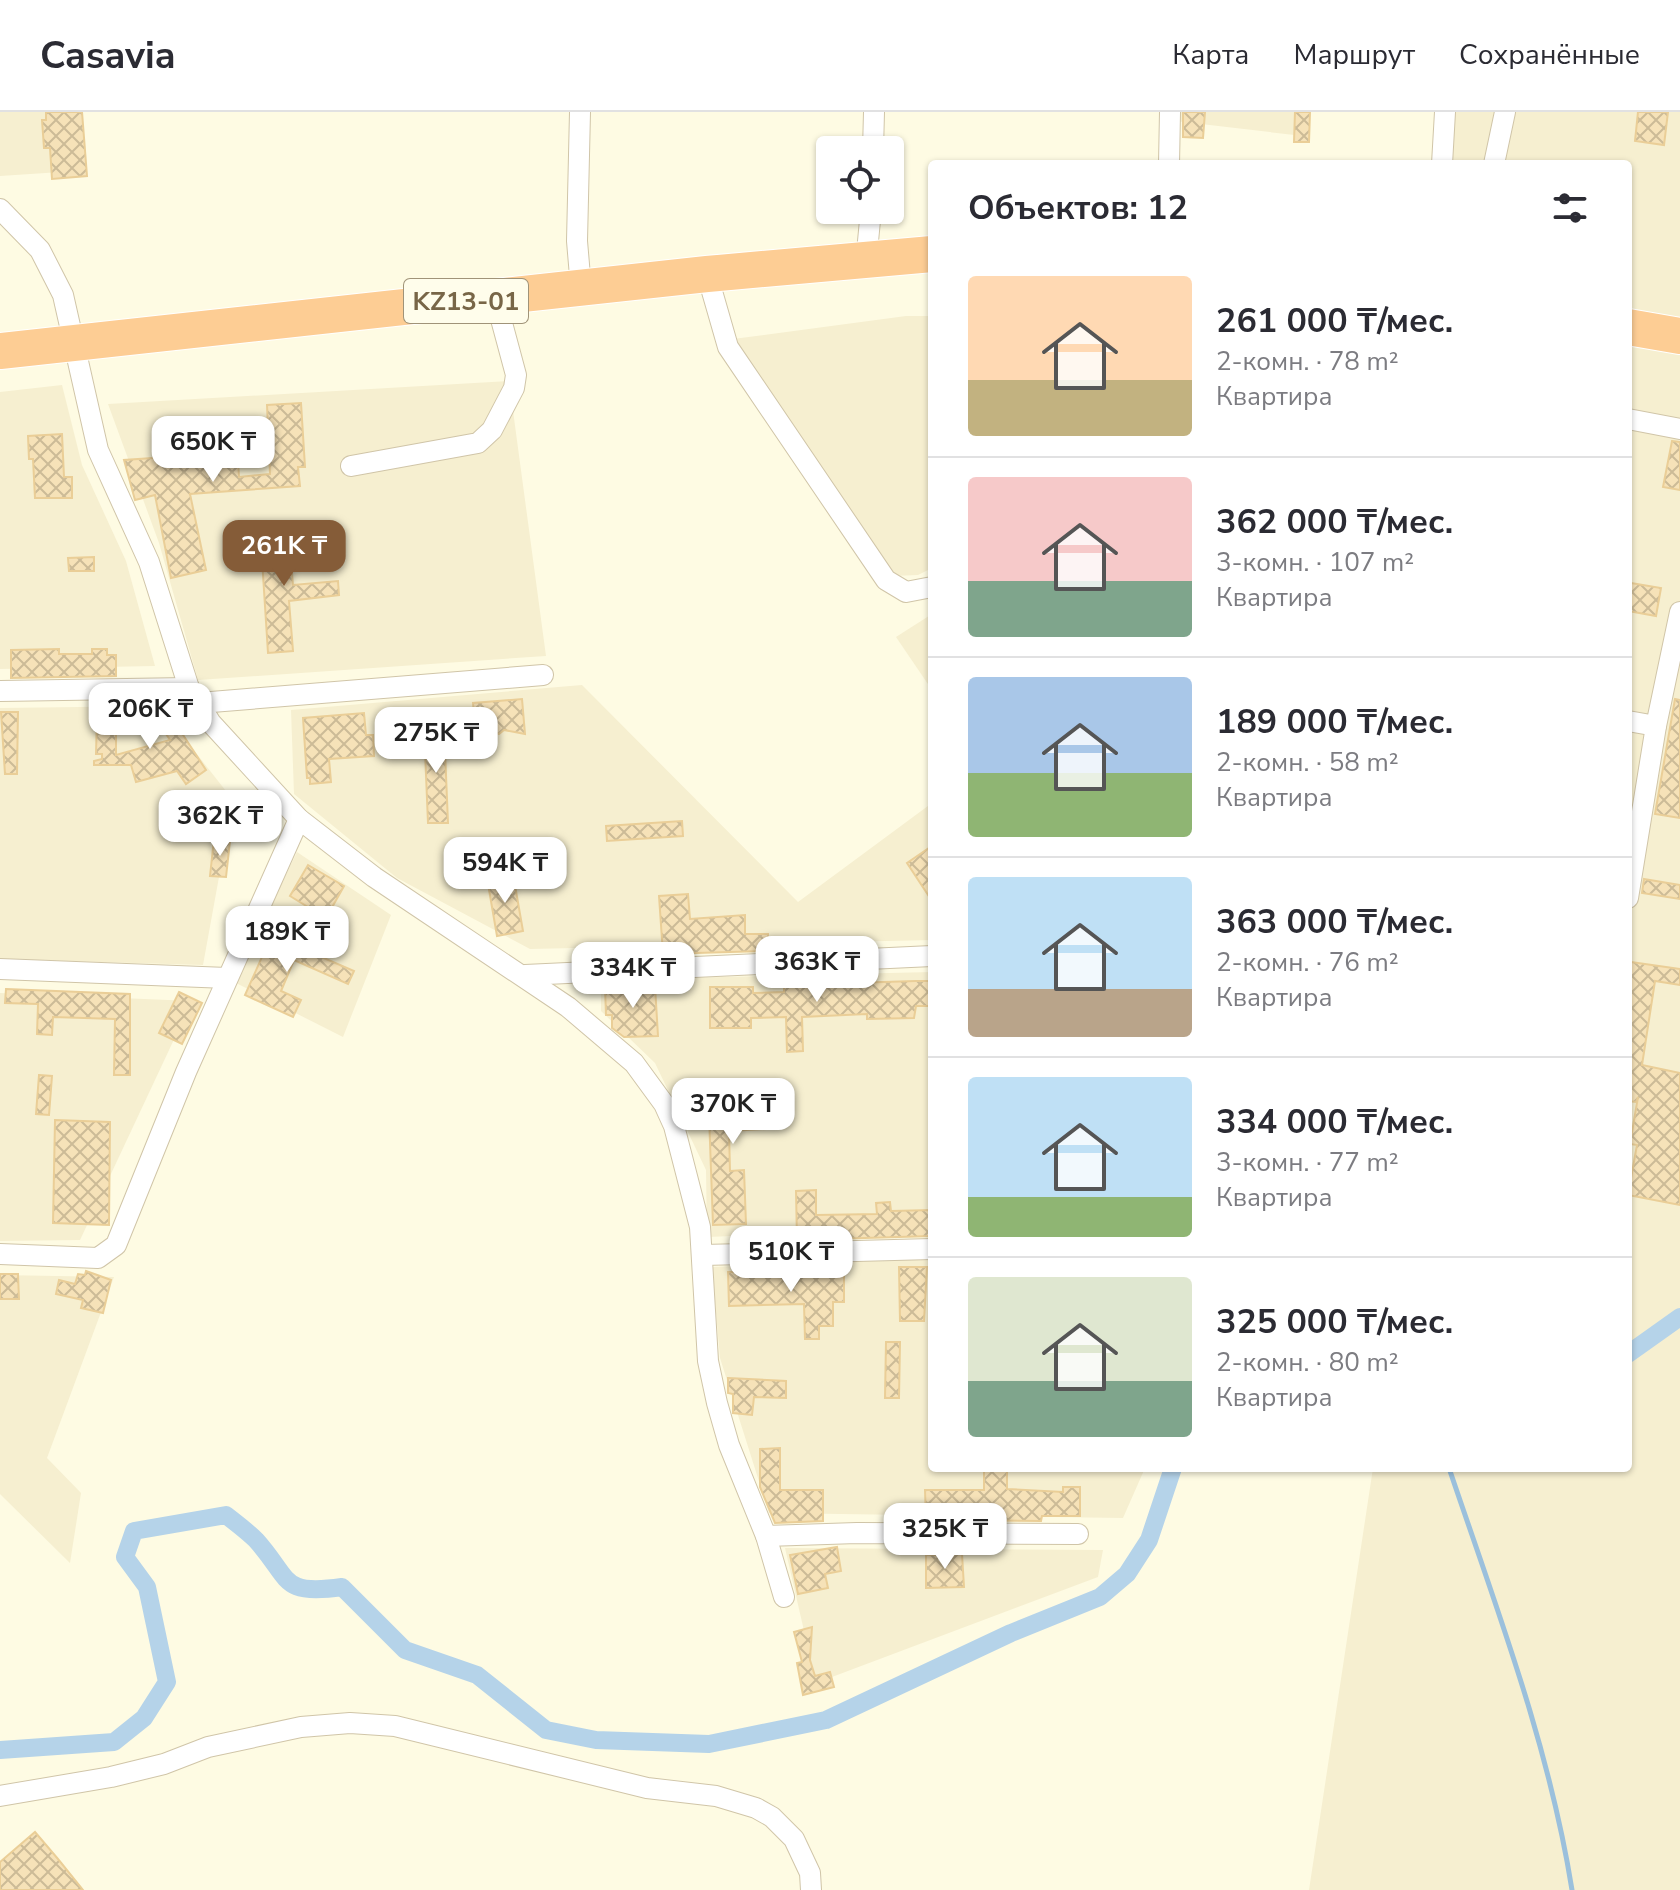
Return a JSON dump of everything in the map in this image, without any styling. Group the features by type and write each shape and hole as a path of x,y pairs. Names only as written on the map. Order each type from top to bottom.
{"highway":[{"name":"KZ13-01","path":"0,351 707,274 928,254"},
{"path":"1632,328 1680,336"}],"street":[{"path":"580,112 577,241 581,288"},
{"path":"873,136 874,112"},
{"path":"1169,160 1170,112"},
{"path":"1442,160 1445,112"},
{"path":"1495,160 1505,112"},
{"path":"0,209 27,234 63,295 98,450 149,562 194,695 232,748 299,819 400,894 525,975 606,1037 651,1081 674,1126 694,1200 703,1255 708,1361 717,1403 729,1445 766,1536 784,1597"},
{"path":"866,262 870,224"},
{"path":"707,274 728,347 886,580 906,592 928,588"},
{"path":"351,466 388,457 468,447 492,430 514,388 516,375 495,297"},
{"path":"1632,420 1680,429"},
{"path":"1632,873 1656,726 1680,612"},
{"path":"0,691 194,695 543,675"},
{"path":"1632,722 1656,726"},
{"path":"0,1254 98,1258 116,1245 227,978 299,819"},
{"path":"525,975 928,956"},
{"path":"0,969 227,978"},
{"path":"703,1255 928,1249"},
{"path":"766,1536 857,1533 1078,1534"},
{"path":"0,1796 111,1777 164,1764 208,1747 301,1727 350,1723 395,1726 647,1788 716,1796 756,1808 772,1817 794,1839 810,1873 811,1890"}],"shaded area":[{"path":"0,112 75,112 76,171 0,176"},
{"path":"1175,112 1306,112 1303,136 1175,121"},
{"path":"1440,112 1680,112 1680,1890 1309,1890 1372,1472 1632,1472 1632,160 1446,160"},
{"path":"906,316 928,316 928,570 918,575 893,576 733,339"},
{"path":"509,381 546,656 198,680 159,543 108,404"},
{"path":"62,385 82,465 126,561 155,666 0,669 0,392"},
{"path":"928,617 928,684 896,637"},
{"path":"582,685 798,902 928,806 928,940 530,949 397,878 294,794 291,710"},
{"path":"159,706 233,800 203,965 0,959 0,708"},
{"path":"297,852 391,915 343,1037 234,982"},
{"path":"928,972 928,1228 707,1237 706,1170 655,1063 601,1011 601,980"},
{"path":"0,993 192,1001 80,1240 0,1241"},
{"path":"928,1257 928,1472 1143,1472 1123,1518 769,1513 720,1358 712,1267"},
{"path":"0,1275 114,1277 47,1458 81,1493 70,1563 0,1494"},
{"path":"785,1548 1103,1550 1098,1577 816,1683"}],"building":[{"path":"46,112 82,112 87,176 52,179 50,148 44,148 42,120 46,120"},
{"path":"1183,112 1205,112 1203,138 1183,137"},
{"path":"1295,112 1310,112 1309,142 1294,142"},
{"path":"1638,112 1668,112 1664,145 1635,141"},
{"path":"301,403 305,467 298,467 300,486 190,494 206,570 171,578 155,495 135,500 124,460 197,455 198,463 238,460 239,477 270,474 267,405"},
{"path":"62,434 64,477 72,477 72,498 35,498 28,436"},
{"path":"1672,441 1680,442 1680,490 1663,487"},
{"path":"288,526 293,585 338,581 339,595 289,601 293,651 268,653 260,528"},
{"path":"94,557 94,571 69,571 68,558"},
{"path":"1632,583 1661,588 1656,616 1632,612"},
{"path":"59,649 59,654 92,654 92,649 107,649 107,655 116,655 116,676 11,678 11,650"},
{"path":"522,699 525,734 504,730 499,734 491,730 486,736 476,737 473,703"},
{"path":"1675,699 1680,700 1680,818 1655,814"},
{"path":"151,711 168,712 206,770 186,784 177,771 136,782 131,765 94,765 94,761 102,759 102,754 96,754 97,715 116,715 116,755 170,740"},
{"path":"1,712 18,712 17,774 5,774"},
{"path":"364,713 366,735 373,735 374,756 329,759 331,782 310,784 303,718"},
{"path":"424,727 444,727 448,823 428,823"},
{"path":"682,821 683,836 607,841 606,826"},
{"path":"214,839 230,841 226,877 210,876"},
{"path":"928,849 928,895 907,863"},
{"path":"308,865 344,886 326,918 290,896"},
{"path":"513,874 523,931 497,936 487,878"},
{"path":"1644,879 1680,885 1680,899 1642,893"},
{"path":"688,894 690,919 745,915 745,934 768,934 768,951 663,954 659,896"},
{"path":"268,934 354,971 348,984 294,960 281,991 301,1000 293,1017 245,995 266,948 262,947"},
{"path":"1632,962 1680,969 1680,985 1655,981 1642,1065 1680,1073 1680,1205 1632,1196 1637,1145 1632,1144 1632,1132 1638,1097 1636,1102 1632,1102"},
{"path":"928,981 928,1006 916,1006 914,1018 867,1019 867,1014 802,1017 803,1051 787,1052 786,1017 751,1018 751,1028 710,1028 710,987 753,987 753,993 784,992 784,985"},
{"path":"655,986 658,1036 624,1037 612,1028 612,1015 606,1015 605,987"},
{"path":"6,989 130,994 130,1075 114,1075 115,1019 53,1017 52,1035 37,1034 38,1004 5,1003"},
{"path":"179,992 202,1003 182,1044 159,1033"},
{"path":"39,1075 52,1076 49,1115 36,1114"},
{"path":"784,1095 783,1128 729,1131 730,1171 744,1170 746,1224 713,1225 709,1115 684,1117 678,1104 719,1100 719,1096"},
{"path":"55,1120 110,1122 109,1225 53,1223"},
{"path":"816,1190 816,1215 877,1214 876,1203 890,1202 891,1211 928,1210 928,1236 797,1240 796,1191"},
{"path":"899,1267 927,1267 924,1321 900,1321"},
{"path":"86,1271 111,1280 103,1313 81,1308 83,1300 56,1294 59,1280 75,1284 78,1274 85,1275"},
{"path":"728,1272 844,1272 844,1302 833,1302 833,1326 819,1326 819,1339 805,1339 804,1304 729,1306"},
{"path":"0,1274 18,1274 19,1299 0,1299"},
{"path":"886,1342 900,1342 899,1398 885,1398"},
{"path":"728,1378 786,1381 786,1398 754,1397 752,1415 733,1413 733,1394 728,1393"},
{"path":"780,1448 780,1490 823,1490 823,1521 775,1523 760,1487 760,1449"},
{"path":"984,1472 1007,1472 1007,1489 1063,1492 1063,1487 1080,1487 1080,1516 1042,1516 1041,1521 926,1520 925,1490 984,1490"},
{"path":"837,1547 841,1571 825,1574 828,1588 798,1594 790,1555"},
{"path":"962,1554 964,1587 926,1588 926,1555"},
{"path":"812,1627 810,1660 815,1676 830,1672 834,1687 803,1695 797,1663 802,1662 794,1632"},
{"path":"35,1832 83,1890 0,1890 0,1862"}],"waterway":[{"path":"1632,1351 1680,1317"},
{"path":"0,1750 114,1742 144,1718 167,1682 147,1587 125,1557 134,1531 226,1515 256,1540 289,1582 307,1589 342,1587 405,1650 477,1675 546,1730 596,1740 709,1744 826,1720 1011,1633 1100,1597 1127,1574 1149,1540 1172,1472"},
{"path":"1450,1472 1503,1624 1535,1729 1550,1782 1572,1890"}]}
